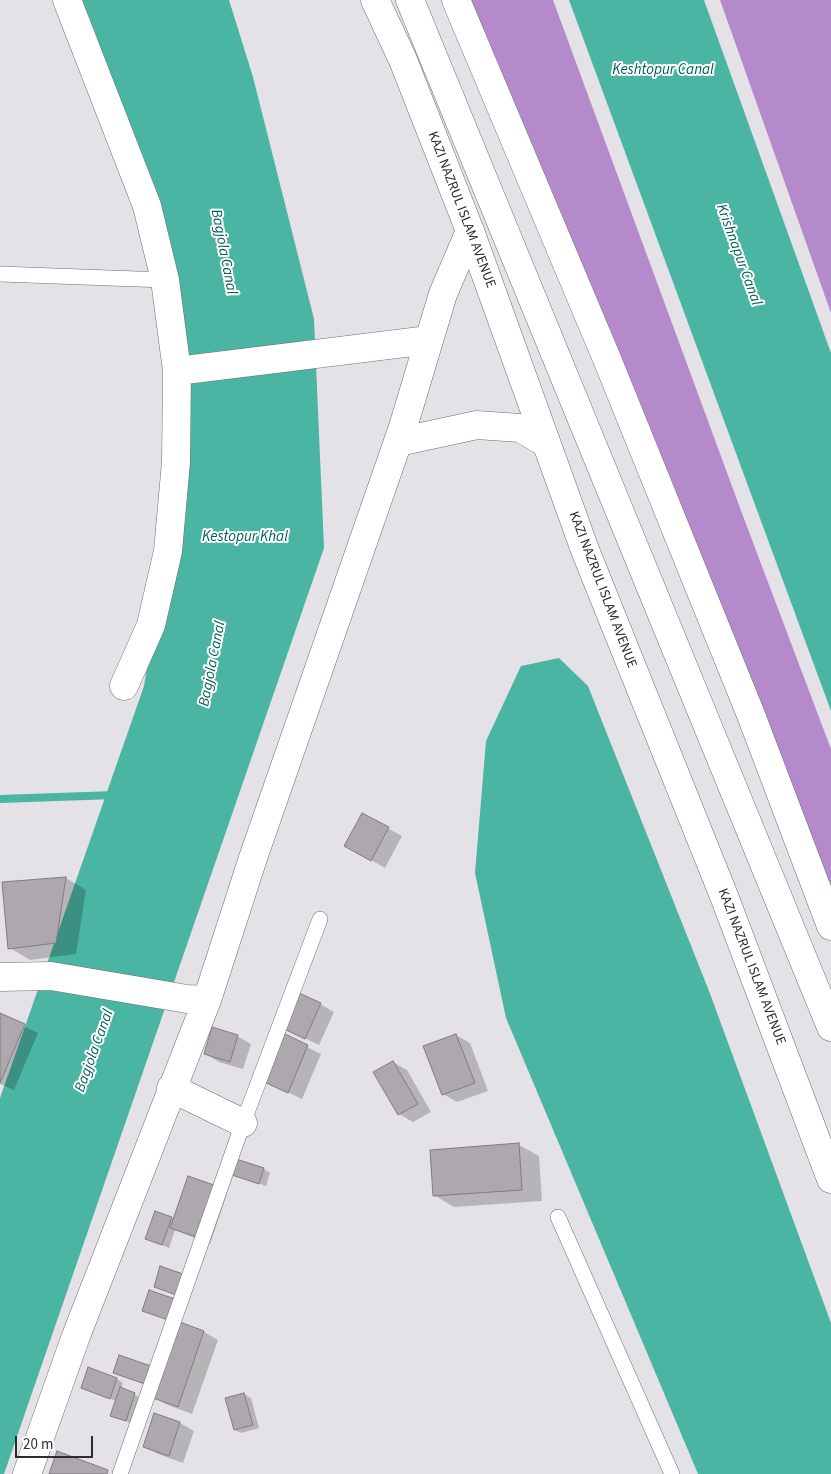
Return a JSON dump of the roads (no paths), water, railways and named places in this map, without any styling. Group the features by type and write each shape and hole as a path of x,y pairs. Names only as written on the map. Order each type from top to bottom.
{"street":[{"path":"67,0 147,206 166,280 177,371 176,462 168,551 151,625 124,686"},
{"name":"KAZI NAZRUL ISLAM AVENUE","path":"376,0 403,60 470,231 585,550 724,896 831,1179"},
{"path":"410,0 831,1027"},
{"path":"456,0 607,360 736,679 831,926"},
{"path":"27,1474 76,1336 171,1088 197,999 253,858 338,618 398,442 443,294 470,231 496,208"},
{"path":"177,371 430,340"},
{"path":"398,442 477,426 520,428 546,443"},
{"path":"0,977 51,976 197,999"},
{"path":"171,1088 243,1123"}],"lane":[{"path":"0,274 166,280"},
{"path":"120,1474 243,1123 320,918"},
{"path":"558,1217 672,1474"}],"water":[{"name":"Kestopur Khal","path":"80,0 229,0 253,77 314,319 324,548 4,1474 0,1474 0,1098 144,686 191,388"},
{"name":"Keshtopur Canal","path":"569,0 704,0 831,353 831,711"},
{"path":"559,658 588,686 709,991 831,1323 831,1474 698,1474 506,1018 475,873 486,741 521,666"}],"waterway":[{"path":"0,799 115,795"}],"water label":[{"name":"Bagjola Canal","path":"223,252"},
{"name":"Krishnapur Canal","path":"738,255"},
{"name":"Bagjola Canal","path":"213,664"},
{"name":"Bagjola Canal","path":"95,1051"}]}
